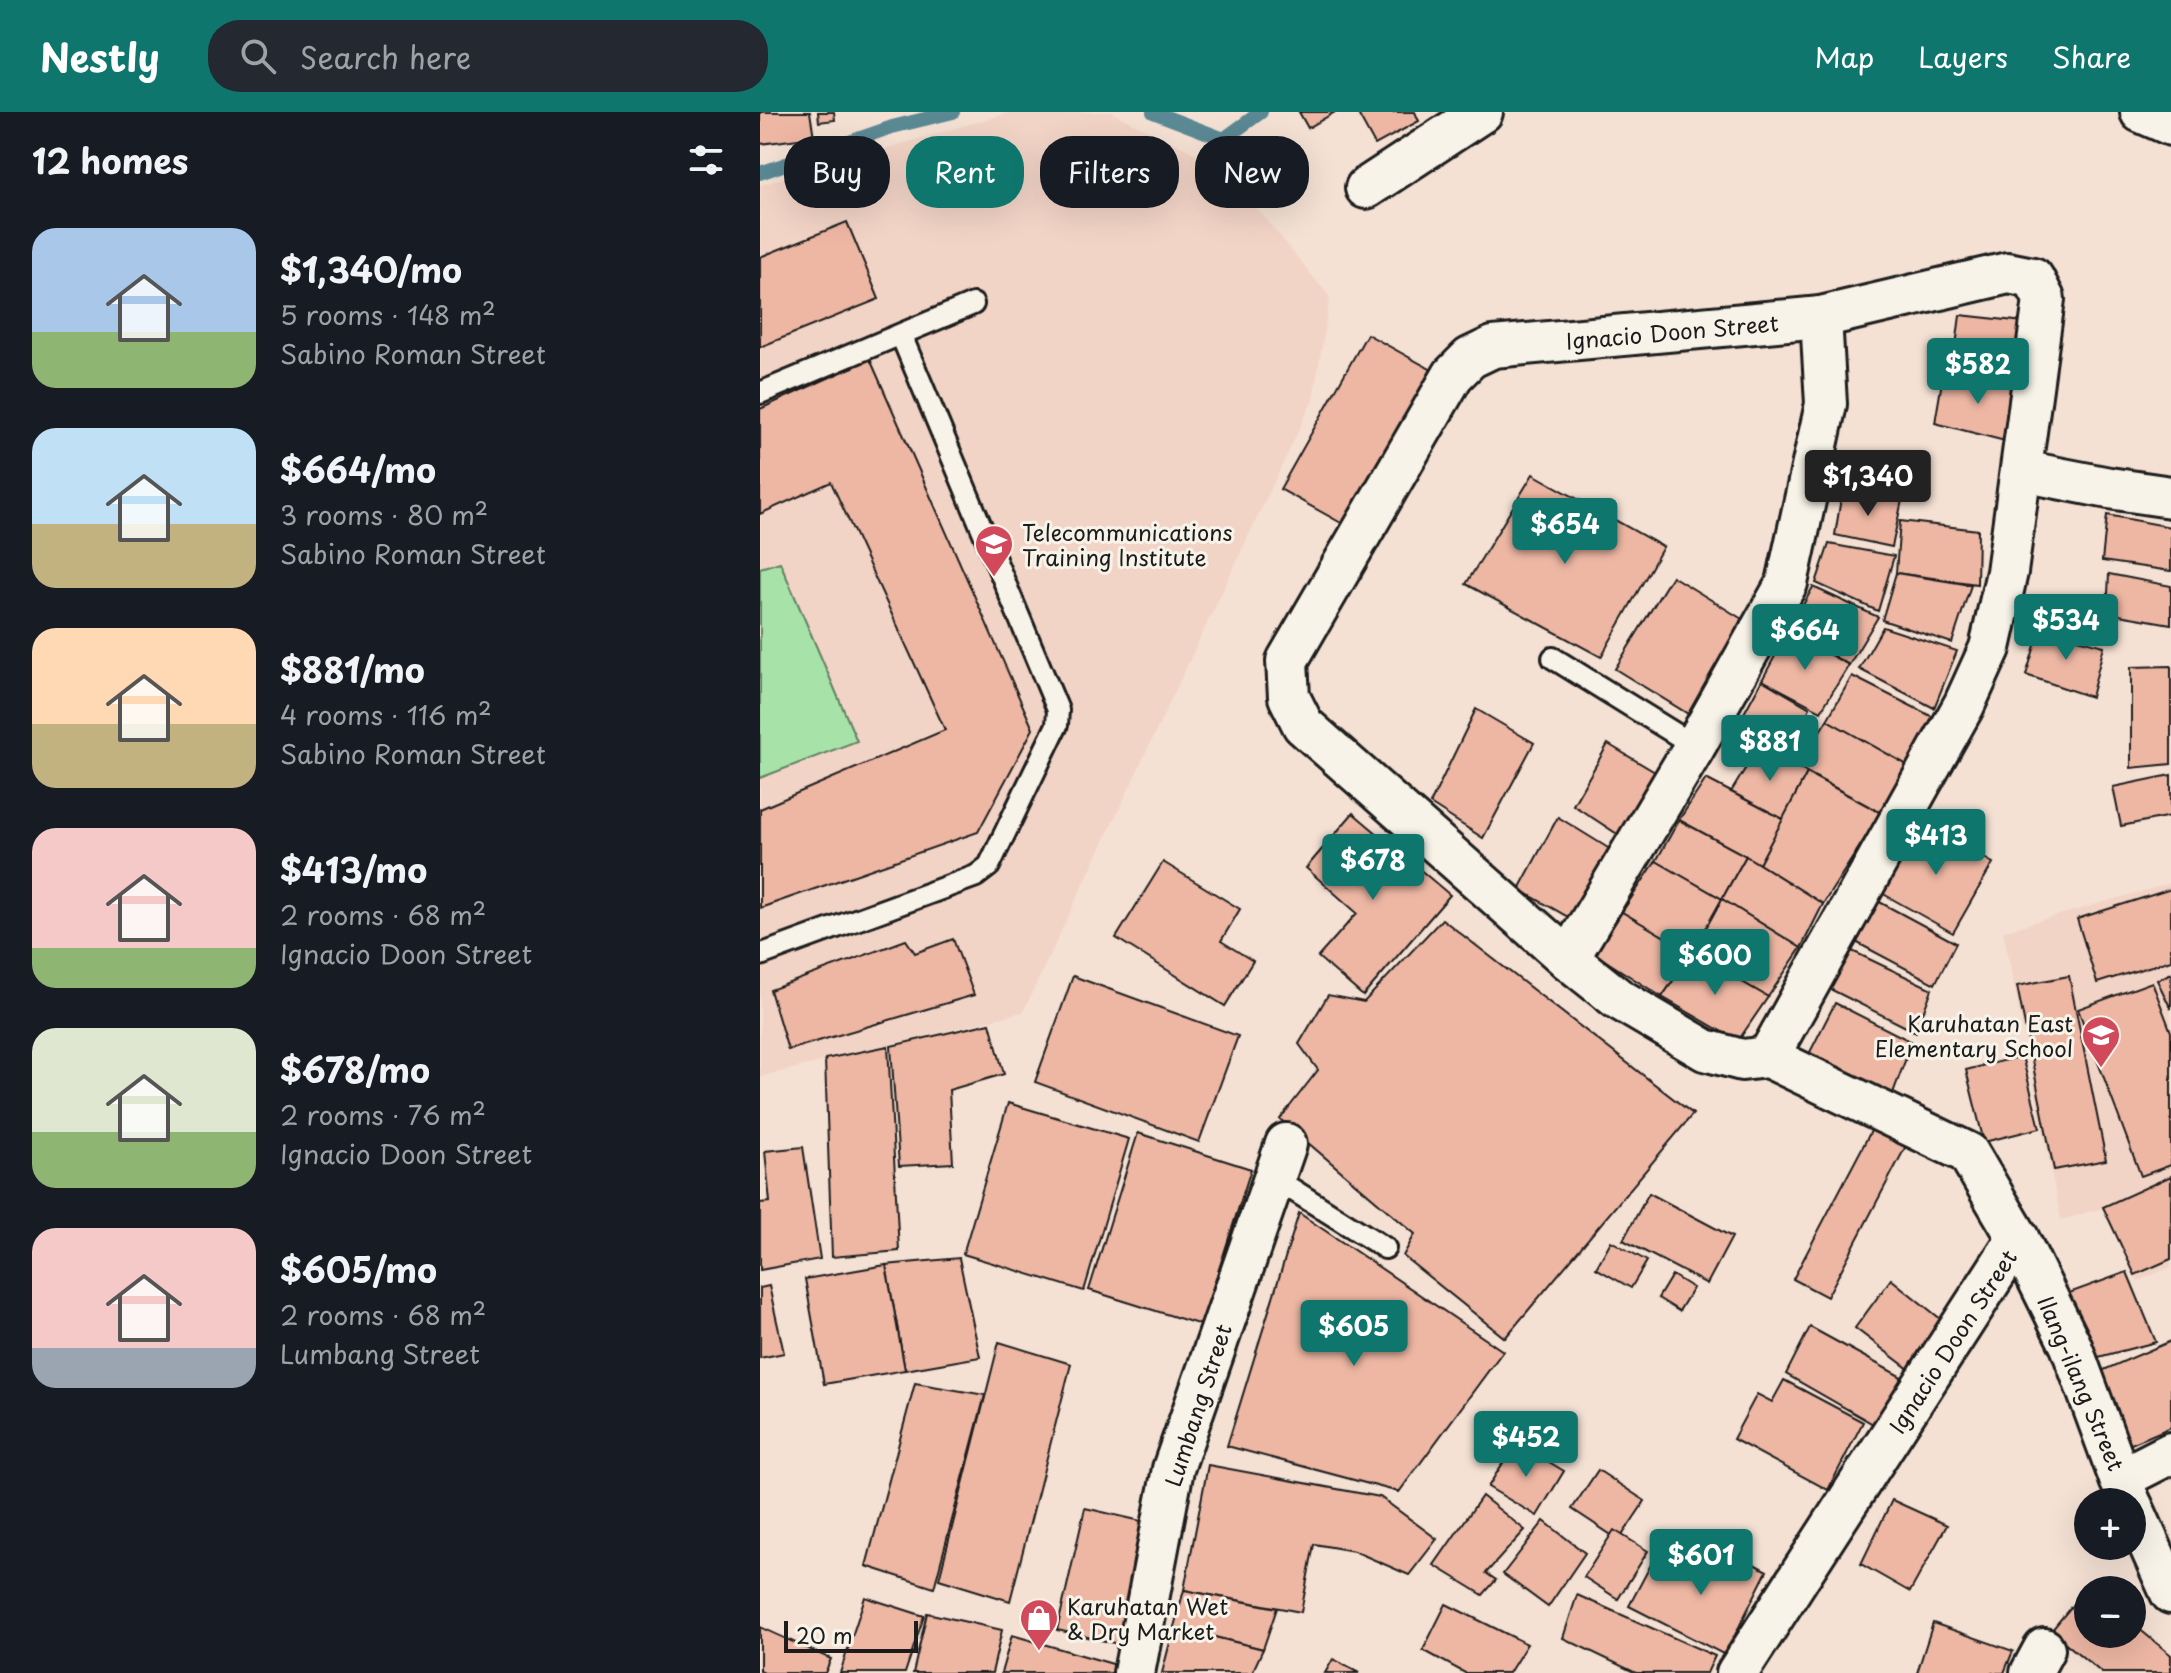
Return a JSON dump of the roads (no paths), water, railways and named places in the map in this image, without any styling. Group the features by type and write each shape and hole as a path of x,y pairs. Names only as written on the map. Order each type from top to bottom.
{"street":[{"path":"1366,188 1482,112"},
{"path":"2141,112 2171,125"},
{"name":"Ignacio Doon Street","path":"1737,1673 2018,1238 1968,1153 1768,1057 1742,1060 1705,1050 1617,998 1568,959 1303,725 1289,697 1287,661 1453,375 1470,358 1493,347 1821,317 2008,273 2033,278 2044,299 2007,572 1990,648 1964,705 1768,1057"},
{"path":"1568,959 1695,746 1787,583 1826,404 1821,317"},
{"path":"2022,471 2171,497"},
{"name":"Lumbang Street","path":"1134,1673 1173,1469 1280,1161"},
{"name":"Ilang-ilang Street","path":"2018,1238 2071,1346 2124,1488"},
{"name":"Ilang-ilang Street","path":"2135,1488 2171,1453"},
{"path":"2146,1538 2171,1593"}],"lane":[{"path":"760,393 973,304"},
{"path":"760,955 976,876 989,866 1057,725 1058,710 901,335"},
{"path":"1553,658 1695,746"},
{"path":"1280,1161 1385,1248"}],"waterway":[{"path":"760,173 892,127 953,112"},
{"path":"1153,112 1224,139 1261,112"}],"place":[{"name":"Telecommunications Training Institute","path":"994,578"},
{"name":"Karuhatan East Elementary School","path":"2101,1069"},
{"name":"Karuhatan Wet & Dry Market","path":"1039,1652"}]}
